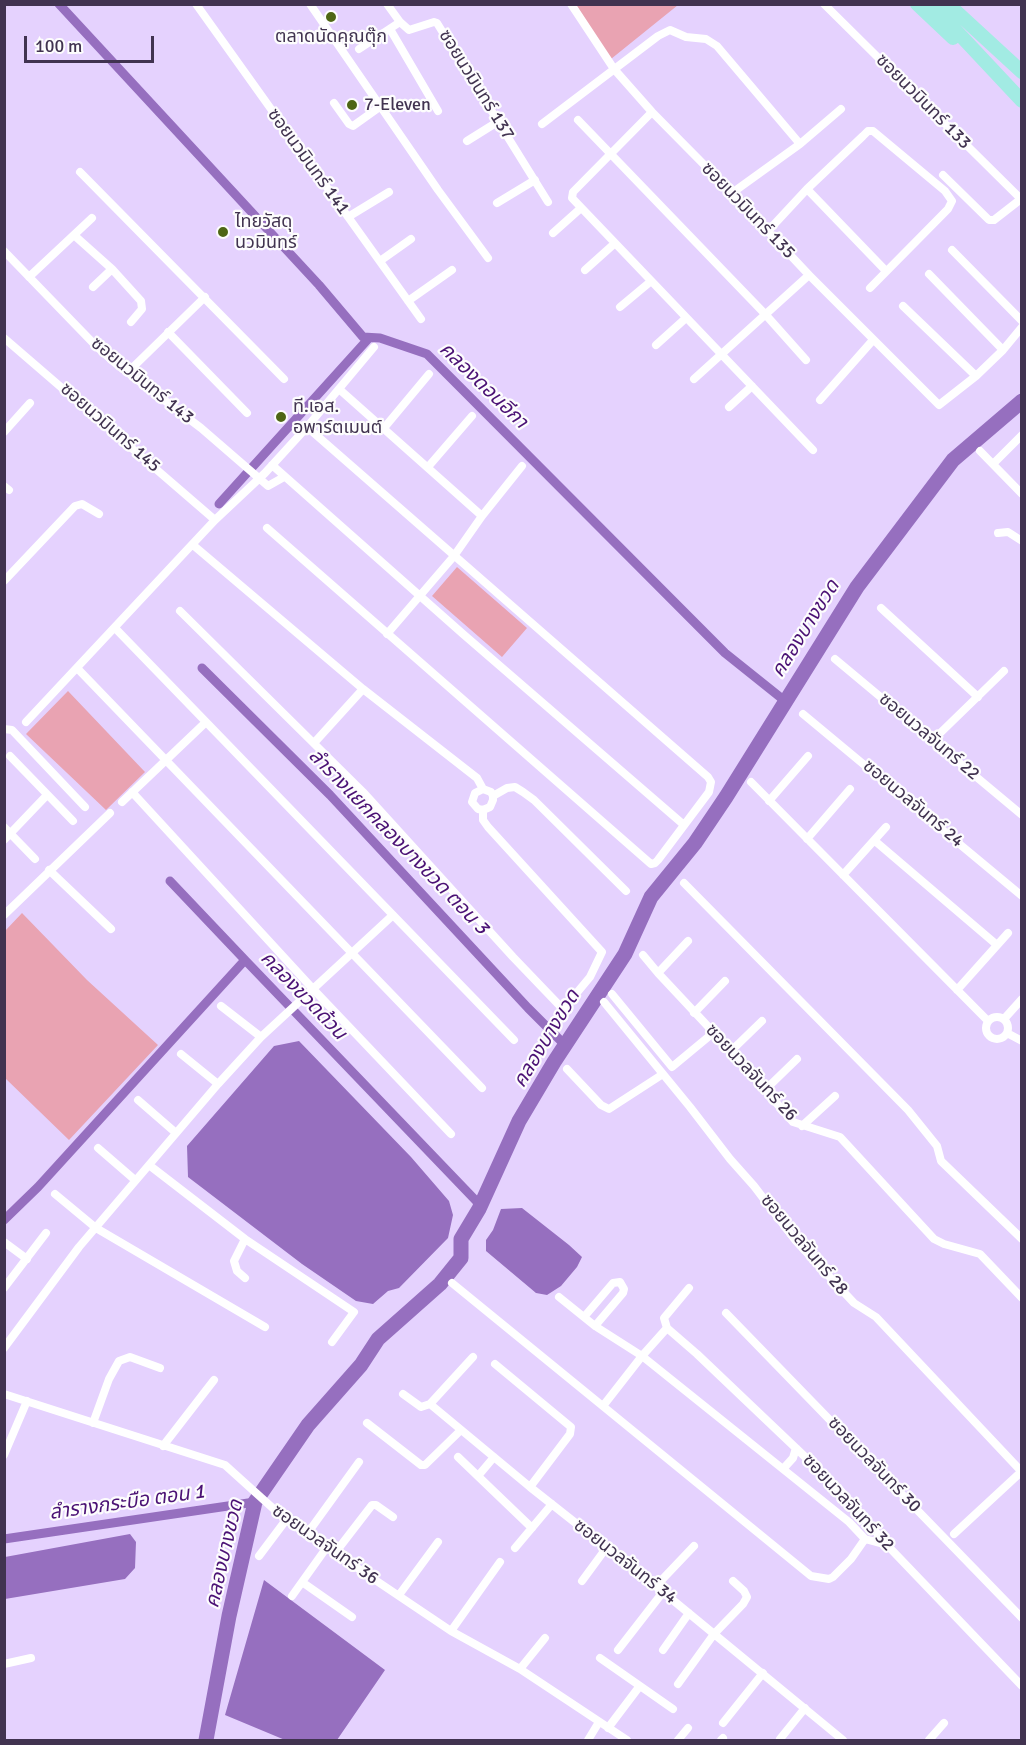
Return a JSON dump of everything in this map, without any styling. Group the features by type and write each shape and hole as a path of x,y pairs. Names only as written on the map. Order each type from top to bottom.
{"main road":[{"path":"917,4 1000,79"},
{"path":"931,4 1022,101"},
{"path":"948,4 1022,72"},
{"path":"959,4 1004,55"}],"street":[{"name":"ซอยนวมินทร์ 141","path":"196,4 421,319"},
{"path":"310,4 438,190 488,258"},
{"path":"359,49 400,22 387,4"},
{"name":"ซอยนวมินทร์ 135","path":"571,4 614,69 652,112 809,275 939,405 976,376"},
{"name":"ซอยนวมินทร์ 133","path":"824,4 1021,199"},
{"name":"ซอยนวมินทร์ 137","path":"400,22 409,30 434,22 437,24 548,202"},
{"path":"390,29 438,111"},
{"path":"542,124 666,31 692,39 711,41 717,46 800,144"},
{"path":"334,103 349,124 353,126 381,106"},
{"path":"732,193 800,144 841,109"},
{"path":"652,112 573,192 572,198 813,450"},
{"path":"578,120 765,314 806,360"},
{"path":"467,141 499,121"},
{"path":"768,231 807,189 871,131 877,133 945,191 952,201 951,206 870,288"},
{"path":"80,172 284,379"},
{"path":"943,175 989,220 994,220 1021,199"},
{"path":"496,203 535,180"},
{"path":"807,189 886,271"},
{"path":"348,217 389,192"},
{"path":"553,233 581,208"},
{"path":"29,277 92,218"},
{"path":"75,236 112,270 142,305 131,322"},
{"path":"380,261 411,239"},
{"path":"585,270 615,244"},
{"path":"952,250 1022,321"},
{"name":"ซอยนวมินทร์ 143","path":"4,251 96,346 201,428 260,478"},
{"path":"93,287 112,270"},
{"path":"408,301 452,270"},
{"path":"929,274 1002,350"},
{"path":"694,379 809,275"},
{"path":"620,307 650,282"},
{"path":"128,372 205,297"},
{"path":"903,306 976,376 1022,327"},
{"path":"656,345 686,318"},
{"path":"168,332 247,413"},
{"name":"ซอยนวมินทร์ 145","path":"4,338 215,520"},
{"path":"820,400 873,340"},
{"path":"26,722 215,520 260,478 307,427 374,347"},
{"path":"384,428 429,374"},
{"path":"729,407 752,386"},
{"path":"339,389 482,516"},
{"path":"4,432 30,403"},
{"path":"428,468 472,416"},
{"path":"267,528 651,864 658,860 709,792 711,782 708,777 307,427"},
{"path":"993,464 1022,435"},
{"path":"980,451 1022,494"},
{"path":"272,465 684,825"},
{"path":"387,634 454,556 522,466"},
{"path":"260,478 268,486 284,477"},
{"path":"6,578 75,506 82,504 99,514"},
{"path":"998,532 1008,532 1022,541"},
{"path":"193,545 363,689 477,778 483,789 493,796 490,807 483,810 478,809 472,802 475,793 483,789"},
{"path":"881,608 978,696"},
{"path":"180,611 363,792 559,1005 565,1007 590,977 602,952 488,827 483,820 483,810"},
{"path":"115,628 514,1040"},
{"name":"ซอยนวลจันทร์ 22","path":"836,659 1022,815"},
{"path":"77,668 482,1088"},
{"path":"933,740 1004,670"},
{"path":"314,743 363,689"},
{"name":"ซอยนวลจันทร์ 24","path":"803,714 1022,896"},
{"path":"122,802 206,722"},
{"path":"4,729 12,730 85,807"},
{"path":"10,756 73,821"},
{"path":"769,801 808,756"},
{"path":"751,782 988,1021"},
{"path":"493,796 507,788 515,788 523,792 534,800 626,891"},
{"path":"807,839 850,789"},
{"path":"132,792 313,989 451,1134"},
{"path":"35,860 7,834 48,795"},
{"path":"4,915 110,813"},
{"path":"843,875 886,827"},
{"path":"875,841 997,945"},
{"path":"50,870 111,929"},
{"path":"684,883 908,1110 937,1146 941,1161 1022,1239"},
{"path":"4,1348 80,1247 218,1084 261,1037 393,915"},
{"path":"957,990 1008,933"},
{"path":"658,973 688,941"},
{"name":"ซอยนวลจันทร์ 26","path":"643,956 793,1122 840,1137 934,1239 945,1245 980,1254 1022,1298"},
{"path":"694,1013 725,981"},
{"path":"612,994 672,1067 713,1033"},
{"path":"1004,1019 1022,999"},
{"name":"ซอยนวลจันทร์ 28","path":"604,1002 803,1248 854,1303 876,1317 1021,1472"},
{"path":"221,1006 261,1037"},
{"path":"996,1017 1004,1019 1008,1026 1007,1033 998,1040 991,1038 986,1032 988,1021 996,1017"},
{"path":"731,1051 762,1021"},
{"path":"1007,1033 1022,1041"},
{"path":"181,1054 218,1084"},
{"path":"765,1090 797,1059"},
{"path":"567,1069 599,1103 609,1109 663,1074"},
{"path":"802,1126 835,1096"},
{"path":"138,1101 176,1133"},
{"path":"98,1148 135,1180"},
{"path":"149,1165 245,1239 354,1312 332,1342"},
{"path":"56,1194 96,1228 265,1327"},
{"path":"4,1288 46,1233"},
{"path":"245,1239 234,1261 237,1271 245,1278"},
{"path":"4,1242 27,1259"},
{"path":"584,1317 613,1282 620,1282 624,1289 623,1293 595,1326"},
{"path":"452,1283 811,1576 829,1579 833,1577 851,1559 865,1539"},
{"path":"603,1406 666,1328 664,1318 689,1288"},
{"path":"559,1297 595,1326 642,1356 849,1522 865,1539 888,1545"},
{"name":"ซอยนวลจันทร์ 30","path":"726,1313 1022,1618"},
{"name":"ซอยนวลจันทร์ 32","path":"666,1328 697,1354 842,1492 888,1545 1022,1686"},
{"path":"430,1404 473,1357"},
{"path":"93,1423 109,1379 119,1361 130,1358 160,1368"},
{"path":"495,1364 571,1427 570,1434 530,1487"},
{"path":"163,1446 214,1380"},
{"name":"ซอยนวลจันทร์ 36","path":"4,1394 163,1446 218,1461 286,1520 451,1631 520,1670 627,1740"},
{"name":"ซอยนวลจันทร์ 34","path":"403,1394 421,1407 430,1404 843,1740"},
{"path":"4,1455 27,1401"},
{"path":"367,1423 421,1465 425,1465 461,1430"},
{"path":"783,1469 793,1458 796,1448"},
{"path":"458,1457 532,1528"},
{"path":"478,1476 494,1457"},
{"path":"307,1534 359,1462"},
{"path":"954,1534 1021,1472"},
{"path":"515,1548 552,1504"},
{"path":"335,1553 372,1505 376,1505 393,1518"},
{"path":"259,1556 286,1520"},
{"path":"399,1595 438,1542"},
{"path":"618,1650 660,1589 694,1546"},
{"path":"292,1596 327,1547"},
{"path":"582,1581 607,1547"},
{"path":"451,1631 500,1562"},
{"path":"678,1684 714,1634 747,1597 733,1581"},
{"path":"302,1582 352,1617"},
{"path":"663,1650 689,1613"},
{"path":"520,1670 545,1638"},
{"path":"4,1664 31,1658"},
{"path":"600,1659 673,1709"},
{"path":"723,1723 763,1673"},
{"path":"608,1728 639,1687"},
{"path":"780,1739 805,1708"},
{"path":"588,1740 599,1722"},
{"path":"929,1740 944,1723"},
{"path":"678,1740 688,1728"}],"shaded area":[{"path":"576,5 678,5 611,59"},
{"path":"457,567 527,628 502,657 432,596"},
{"path":"68,691 145,772 106,810 26,734"},
{"path":"22,913 87,980 158,1045 69,1140 5,1078 5,931"},
{"path":"299,1041 411,1157 449,1201 453,1215 448,1238 399,1288 388,1291 373,1304 356,1301 302,1264 188,1177 187,1146 274,1046"},
{"path":"522,1208 582,1257 577,1267 561,1286 547,1295 536,1293 486,1251 486,1240 493,1230 501,1209"},
{"path":"130,1534 136,1542 135,1568 125,1579 5,1599 5,1557"},
{"path":"264,1580 385,1670 337,1740 285,1740 225,1715"}],"waterway":[{"name":"คลองดอนอีกา","path":"59,4 319,285 363,337 380,338 427,354 725,653 785,701"},
{"path":"219,504 369,338"},
{"name":"คลองบางขวด","path":"206,1740 229,1616 255,1502 308,1425 361,1365 378,1339 440,1284 461,1258 461,1239 479,1209 519,1121 554,1062 625,954 651,897 695,843 726,797 857,587 953,460 1022,401"},
{"name":"ลำรางแยกคลองบางขวด ตอน 3","path":"202,668 330,795 565,1045"},
{"path":"170,881 245,960"},
{"name":"คลองขวดด้วน","path":"4,1220 38,1187 245,960 481,1206"},
{"name":"ลำรางกระบือ ตอน 1","path":"4,1539 255,1502"}],"place":[{"name":"ตลาดนัดคุณตุ๊ก","path":"331,17"},
{"name":"7-Eleven","path":"352,105"},
{"name":"ไทยวัสดุ นวมินทร์","path":"223,232"},
{"name":"ที.เอส. อพาร์ตเมนต์","path":"281,417"}]}
